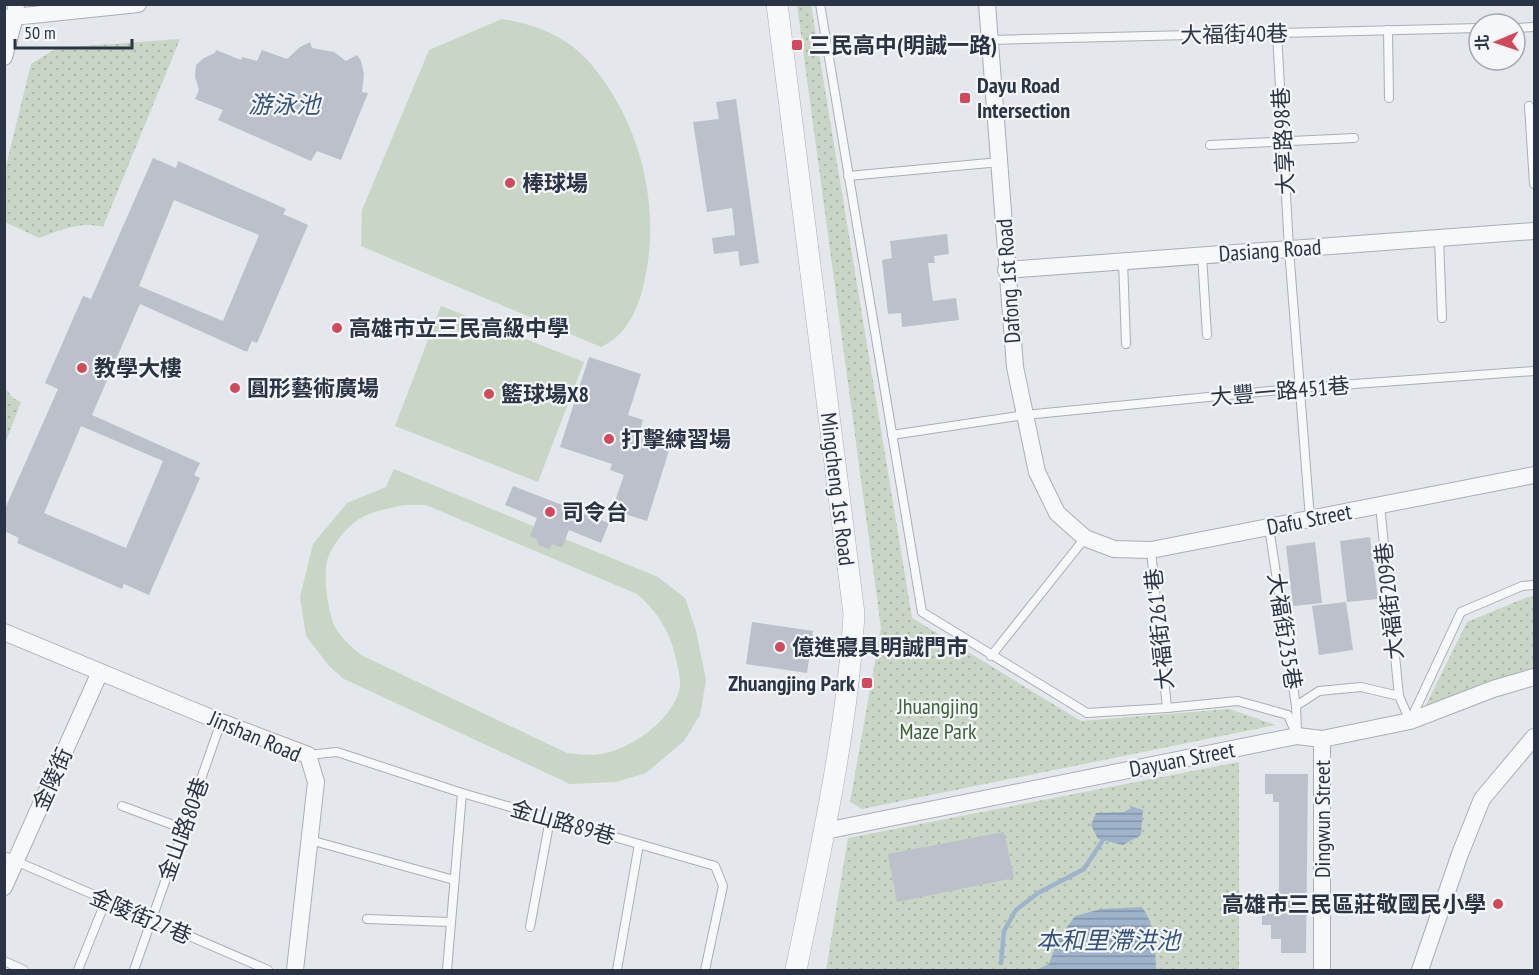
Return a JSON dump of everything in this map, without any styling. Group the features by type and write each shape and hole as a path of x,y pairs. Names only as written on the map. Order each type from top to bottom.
{"street":[{"path":"4,57 12,13 138,4"},
{"name":"Mingcheng 1st Road","path":"777,4 854,614 851,663 825,831 796,970"},
{"name":"Dafong 1st Road","path":"987,4 1015,367 1037,471 1057,513 1085,538"},
{"name":"Dasiang Road","path":"1006,270 1534,231"},
{"name":"Dafu Street","path":"1085,538 1114,549 1151,550 1534,475"},
{"name":"Jinshan Road","path":"4,632 221,722 308,755 316,782 296,970"},
{"name":"金陵街","path":"4,886 10,859 100,672"},
{"name":"Dayuan Street","path":"825,831 1297,736 1322,739 1410,721 1493,689 1534,677"},
{"path":"1420,970 1460,854 1482,799 1534,737"},
{"name":"Dingwun Street","path":"1322,739 1322,970"}],"lane":[{"path":"820,4 921,612 1086,713 1238,701 1288,715 1297,736"},
{"name":"大福街40巷","path":"990,40 1467,28"},
{"path":"1388,30 1389,98"},
{"name":"大享路98巷","path":"1277,33 1289,249 1310,519"},
{"path":"1529,106 1534,184"},
{"path":"1210,145 1354,138"},
{"path":"848,176 1000,162"},
{"path":"1439,238 1442,318"},
{"path":"1202,255 1207,335"},
{"path":"1123,261 1126,344"},
{"name":"大豐一路451巷","path":"892,435 1025,415 1300,388 1534,370"},
{"name":"大福街209巷","path":"1380,505 1399,696 1410,721"},
{"name":"大福街235巷","path":"1269,527 1296,706 1297,736"},
{"path":"991,656 1085,538"},
{"name":"大福街261'巷","path":"1151,550 1167,708"},
{"path":"1410,721 1461,612 1522,586 1534,585"},
{"path":"1296,706 1319,691 1361,687 1399,696"},
{"name":"金山路80巷","path":"134,970 221,722"},
{"name":"金山路89巷","path":"308,755 337,752 462,794 715,866 723,886 705,970"},
{"path":"447,970 462,794"},
{"path":"123,806 184,829"},
{"path":"530,927 550,819"},
{"path":"310,840 454,880"},
{"path":"617,970 639,844"},
{"name":"金陵街27巷","path":"10,859 268,970"},
{"path":"78,970 106,900"},
{"path":"367,919 450,921"},
{"path":"4,961 24,970"}],"green space":[{"name":"Jhuangjing Maze Park","path":"797,5 811,5 912,618 1081,721 1229,709 1276,725 862,809 850,802 881,628"},
{"name":"棒球場","path":"502,19 527,24 551,33 572,46 590,63 608,87 623,114 644,171 649,201 650,231 648,261 642,291 628,324 616,337 601,347 361,246 362,210 429,50"},
{"path":"180,39 103,227 78,226 39,238 5,222 5,170 31,64 57,48"},
{"name":"籃球場X8","path":"441,306 584,362 538,482 395,426"},
{"path":"5,388 13,398 21,402 5,444"},
{"path":"394,469 658,577 685,598 696,631 706,680 700,715 684,741 646,773 616,782 570,784 344,679 329,666 306,636 300,597 313,544 347,503 386,487","holes":["404,505 426,505 637,594 644,600 656,614 669,637 680,679 676,700 659,723 635,741 608,753 595,755 567,753 361,655 351,646 336,629 329,605 326,568 333,548 347,529 365,516"]},
{"path":"1534,596 1534,669 1424,709 1467,622"},
{"path":"1239,762 1239,970 826,970 848,838"}],"water":[{"path":"1133,807 1143,810 1141,835 1123,845 1098,839 1091,825 1096,813 1124,812"},
{"name":"本和里滯洪池","path":"1142,907 1152,930 1156,970 1036,970 1049,964 1057,941 1075,916 1101,909"}],"building":[{"path":"310,42 312,48 334,52 346,61 357,55 361,61 364,74 362,92 368,93 341,160 317,151 311,161 218,120 223,110 195,99 199,90 195,76 196,65 216,50 241,60 242,57 257,61 262,50 287,59 300,47"},
{"path":"736,99 759,263 740,266 738,251 714,254 712,238 735,235 732,208 707,212 693,122 719,119 716,102"},
{"name":"教學大樓","path":"153,158 176,168 178,161 286,209 283,214 308,225 257,343 252,341 247,352 140,304 92,415 200,463 194,475 200,478 149,595 124,584 122,589 17,543 19,538 4,531 4,511 58,389 45,383 83,296 91,299","holes":["174,200 259,235 223,321 139,286","81,426 163,461 126,548 44,513"]},
{"path":"947,234 949,254 934,256 935,263 928,263 931,288 933,301 956,298 959,320 902,327 901,313 888,314 882,260 892,258 890,241"},
{"name":"打擊練習場","path":"589,357 641,374 628,415 643,420 639,433 671,444 647,521 612,510 624,475 610,470 612,464 560,447"},
{"name":"司令台","path":"513,486 609,523 601,543 569,530 562,548 552,544 549,549 538,545 537,539 530,536 537,518 505,505"},
{"path":"1370,537 1378,599 1347,602 1340,541"},
{"path":"1315,542 1322,603 1293,606 1286,546"},
{"path":"1346,602 1353,650 1319,655 1312,606"},
{"name":"億進寢具明誠門市","path":"752,622 813,631 807,673 746,664"},
{"path":"1265,774 1308,774 1306,953 1281,953 1281,939 1271,939 1271,925 1262,925 1262,905 1279,905 1279,802 1273,802 1273,794 1265,794"},
{"path":"1004,832 1014,878 897,902 888,854"}],"waterway":[{"path":"1001,963 1004,931 1016,910 1038,893 1084,869 1103,840"}],"place":[{"name":"三民高中(明誠一路)","path":"797,45"},
{"name":"Dayu Road Intersection","path":"965,98"},
{"name":"棒球場","path":"510,183"},
{"name":"高雄市立三民高級中學","path":"337,328"},
{"name":"教學大樓","path":"82,368"},
{"name":"圓形藝術廣場","path":"235,388"},
{"name":"籃球場X8","path":"489,394"},
{"name":"打擊練習場","path":"609,439"},
{"name":"司令台","path":"550,512"},
{"name":"億進寢具明誠門市","path":"780,647"},
{"name":"Zhuangjing Park","path":"867,683"},
{"name":"高雄市三民區莊敬國民小學","path":"1498,904"}],"water label":[{"name":"游泳池","path":"284,104"}]}
